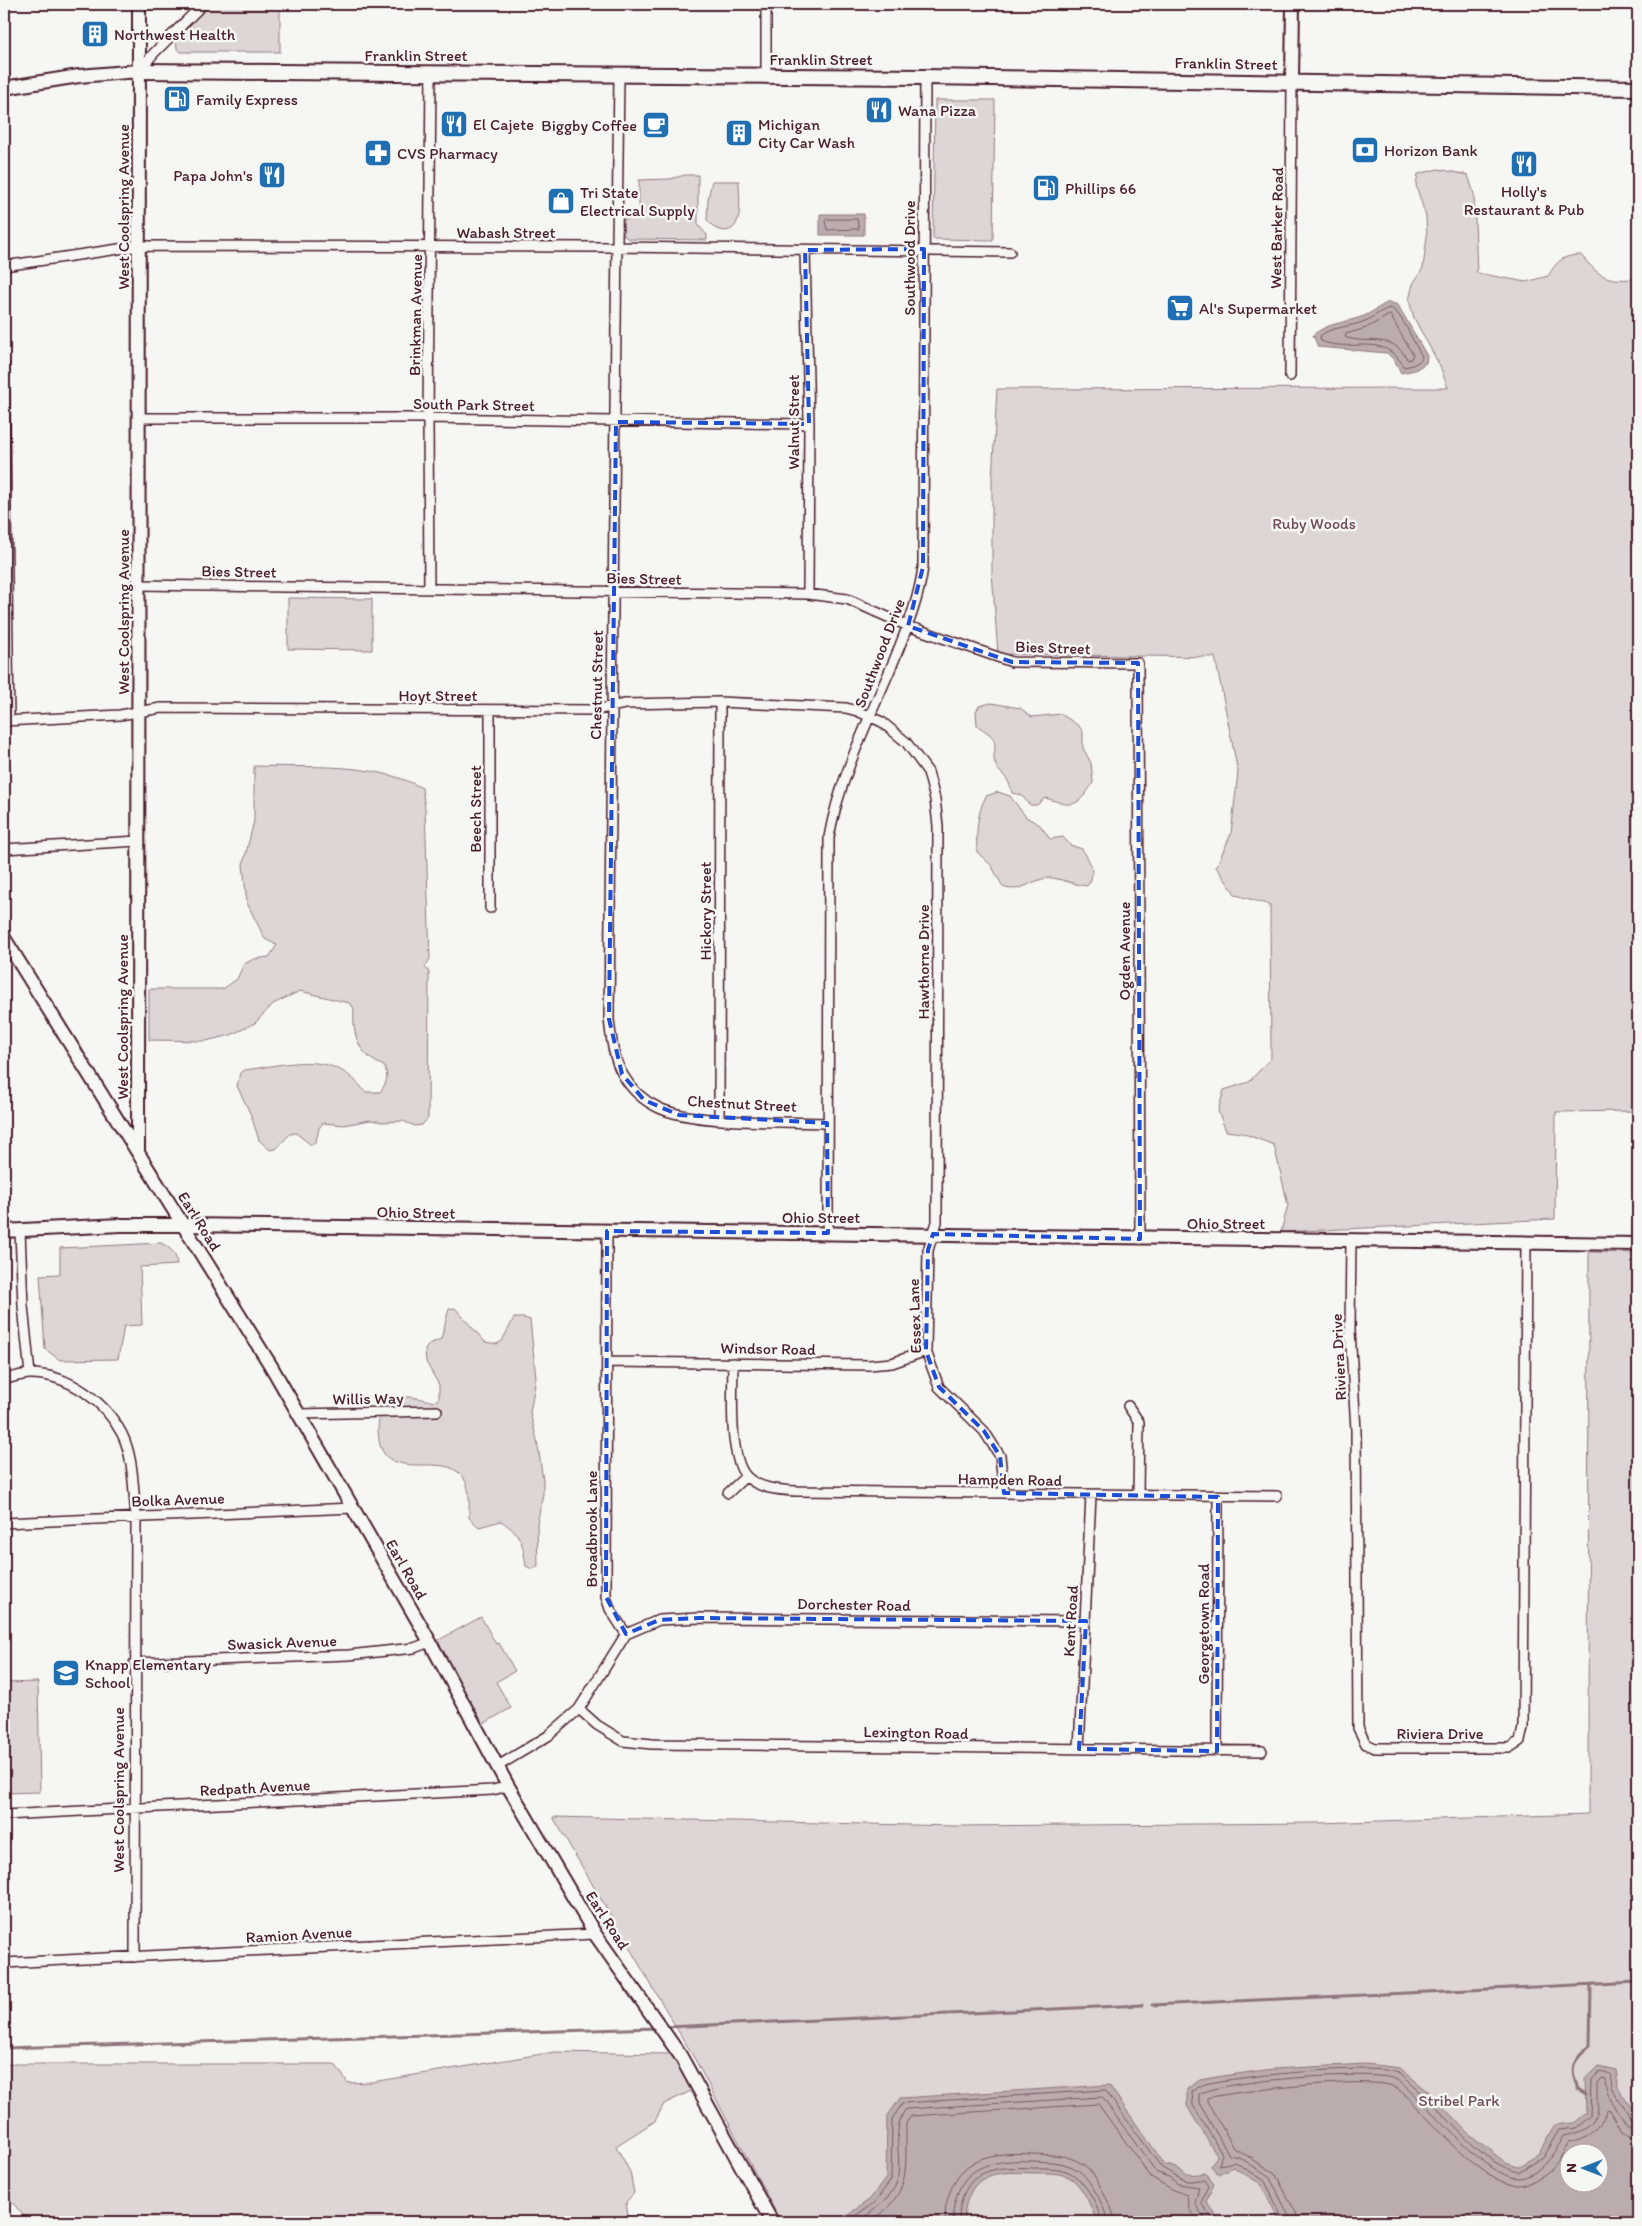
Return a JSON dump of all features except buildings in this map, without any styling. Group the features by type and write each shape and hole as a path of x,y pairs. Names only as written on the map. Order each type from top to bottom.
{"main road":[{"name":"Franklin Street","path":"139,71 431,72 1292,81 1638,88"}],"street":[{"name":"West Coolspring Avenue","path":"138,1152 140,712 139,4"},
{"path":"139,71 154,53 203,4"},
{"path":"766,4 766,76"},
{"path":"1292,81 1293,4"},
{"name":"Franklin Street","path":"4,88 79,76 139,71"},
{"name":"Brinkman Avenue","path":"430,588 428,418 431,246 431,72"},
{"name":"Chestnut Street","path":"619,74 616,422 610,707 608,1019 612,1044 622,1074 644,1100 678,1115 719,1119 827,1123"},
{"name":"Southwood Drive","path":"828,1233 829,837 835,804 908,626 920,588 923,567 924,77"},
{"name":"West Barker Road","path":"1290,376 1292,81"},
{"name":"Wabash Street","path":"4,266 139,246 924,249 1010,252"},
{"name":"Walnut Street","path":"805,250 808,594"},
{"path":"4,364 6,721"},
{"name":"South Park Street","path":"139,418 428,418 808,424"},
{"name":"Bies Street","path":"139,585 808,594 847,599 908,626 1012,662 1138,663"},
{"name":"Ogden Avenue","path":"1138,663 1140,1238"},
{"name":"Hoyt Street","path":"6,721 120,715 161,708 595,710 626,704 720,702 846,708 870,717"},
{"name":"Hickory Street","path":"719,1119 720,702"},
{"name":"Beech Street","path":"490,711 490,908"},
{"name":"Hawthorne Drive","path":"870,717 882,722 906,742 928,772 935,799 938,826 937,1202 933,1234"},
{"path":"4,849 138,841"},
{"name":"Earl Road","path":"4,938 184,1225 299,1414 430,1642 508,1786 595,1934 680,2055 772,2222"},
{"name":"Ohio Street","path":"4,1231 120,1225 184,1225 1638,1244"},
{"path":"20,1230 23,1306 30,1374"},
{"name":"Broadbrook Lane","path":"607,1231 606,1596 610,1609 626,1634"},
{"name":"Essex Lane","path":"933,1234 928,1250 926,1351 939,1388 984,1431 1000,1456 1004,1493"},
{"name":"Riviera Drive","path":"1351,1241 1350,1330 1356,1430 1358,1728 1366,1744 1375,1748 1509,1748 1520,1741 1523,1728 1526,1243"},
{"name":"Windsor Road","path":"607,1362 869,1365 892,1364 926,1351"},
{"path":"728,1493 746,1476 738,1457 734,1437 733,1362"},
{"name":"West Coolspring Avenue","path":"4,1379 30,1374 56,1378 79,1388 106,1408 122,1435 131,1468 136,1516 134,1663 135,1957"},
{"path":"1128,1406 1139,1422 1138,1495"},
{"name":"Willis Way","path":"299,1414 437,1411"},
{"name":"Hampden Road","path":"746,1476 766,1487 778,1490 1218,1497 1277,1496"},
{"name":"Kent Road","path":"1079,1749 1091,1495"},
{"name":"Georgetown Road","path":"1217,1751 1218,1497"},
{"name":"Bolka Avenue","path":"4,1523 353,1508"},
{"name":"Dorchester Road","path":"626,1634 659,1620 699,1618 1086,1621"},
{"path":"498,1766 548,1736 579,1708 626,1634"},
{"name":"Swasick Avenue","path":"134,1663 349,1655 414,1648 430,1642"},
{"name":"Lexington Road","path":"579,1708 597,1725 623,1741 652,1744 1262,1751"},
{"name":"Redpath Avenue","path":"4,1815 135,1810 493,1790 508,1786"},
{"name":"Ramion Avenue","path":"4,1963 595,1934"}],"highlighted area":[{"path":"924,249 923,567 908,626 1012,662 1138,663 1140,1239 933,1234 928,1250 926,1351 939,1387 984,1431 1000,1456 1004,1493 1218,1497 1217,1751 1079,1749 1086,1621 699,1618 659,1620 626,1634 606,1597 607,1231 828,1233 827,1123 679,1115 644,1100 622,1074 609,1019 616,422 809,424 805,250"}],"green space":[{"path":"211,4 280,4 280,52 181,52 177,49 176,38"},
{"path":"935,100 995,100 993,240 933,239"},
{"name":"Ruby Woods","path":"1438,169 1468,175 1474,194 1477,273 1526,282 1548,276 1554,266 1565,258 1581,255 1593,268 1609,278 1634,279 1638,270 1638,1111 1556,1112 1555,1219 1281,1232 1288,1205 1274,1145 1242,1133 1226,1131 1218,1111 1224,1090 1249,1082 1271,1058 1270,905 1236,895 1216,867 1231,834 1238,772 1215,657 998,654 992,572 992,480 997,389 1448,388 1440,366 1414,318 1409,300 1413,284 1423,268 1427,236 1426,217 1416,185 1418,174"},
{"path":"685,175 698,175 698,225 707,235 707,240 629,239 624,236 623,220 639,217 639,180 670,179"},
{"path":"712,181 739,181 739,216 732,229 726,231 716,229 707,220 708,199"},
{"path":"288,598 372,599 372,650 288,649"},
{"path":"991,703 1020,708 1032,717 1061,714 1079,726 1083,732 1083,748 1091,763 1093,783 1080,800 1067,804 1045,798 1037,805 1030,805 1021,795 1012,793 1006,778 995,763 993,738 977,725 976,711 979,706"},
{"path":"254,766 362,770 383,773 403,779 422,788 425,808 430,959 425,967 429,972 428,1118 422,1125 415,1126 403,1121 383,1122 370,1120 344,1125 323,1123 319,1128 316,1141 311,1145 296,1133 290,1134 276,1149 270,1150 259,1140 251,1115 237,1086 240,1073 245,1070 295,1063 325,1065 340,1070 353,1078 365,1092 380,1092 382,1089 386,1082 386,1070 384,1066 368,1056 358,1043 354,1027 354,1008 349,1003 300,991 273,1004 255,1023 231,1035 206,1041 149,1040 149,989 223,989 237,979 244,964 254,959 269,957 277,945 265,939 247,903 243,865 254,821"},
{"path":"998,792 1010,796 1026,817 1040,825 1050,839 1063,837 1070,845 1082,849 1090,862 1092,872 1092,877 1087,886 1046,878 1016,889 1003,887 991,865 977,852 978,823 983,803 986,796"},
{"path":"4,1031 8,1043 5,1065 9,1081 7,1100 4,1100"},
{"path":"161,1243 173,1252 177,1265 140,1267 142,1325 124,1326 118,1359 60,1360 45,1349 40,1275 60,1274 60,1248"},
{"name":"Stribel Park","path":"1589,1252 1638,1253 1638,2222 781,2222 697,2063 553,1817 955,1826 1320,1823 1588,1814"},
{"path":"455,1308 485,1342 497,1344 502,1341 514,1318 530,1320 536,1378 530,1413 537,1440 543,1480 543,1494 537,1524 538,1566 532,1569 526,1566 520,1539 513,1530 501,1521 479,1527 469,1518 468,1487 458,1472 449,1467 439,1465 415,1465 394,1461 385,1455 380,1445 379,1419 385,1402 398,1397 418,1398 434,1402 439,1398 439,1385 426,1362 425,1350 429,1344 441,1339 449,1309"},
{"path":"481,1617 496,1644 499,1643 515,1671 496,1682 511,1708 483,1724 437,1641"},
{"path":"38,1682 40,1792 4,1793 4,1683"},
{"path":"554,2052 670,2054 675,2060 679,2060 695,2089 664,2104 655,2121 616,2146 630,2172 634,2193 626,2202 628,2216 642,2222 29,2222 4,2193 4,2064 335,2064 348,2083 372,2082"}],"water":[{"path":"820,214 864,214 864,235 820,235"},
{"path":"1389,302 1398,305 1427,356 1426,363 1415,370 1401,373 1395,361 1387,353 1318,347 1313,335 1318,331 1365,316"},
{"path":"1366,2064 1400,2068 1429,2092 1468,2133 1506,2163 1518,2167 1539,2155 1556,2125 1573,2123 1586,2113 1585,2079 1598,2066 1616,2070 1618,2086 1638,2119 1638,2222 1280,2222 1261,2184 1233,2167 1218,2174 1211,2166 1217,2156 1187,2106 1187,2089 1200,2080 1273,2069"},
{"path":"1109,2085 1165,2165 1190,2174 1205,2173 1214,2184 1206,2202 1221,2222 1097,2222 1084,2193 1072,2179 1054,2173 1016,2172 996,2174 980,2181 974,2187 968,2199 965,2209 965,2222 838,2222 870,2199 886,2178 887,2117 900,2098"}],"waterway":[{"path":"1152,2005 1638,1982"},
{"path":"1586,2095 1578,2090 1573,2070 1576,2060 1590,2046 1591,1984"},
{"path":"666,2027 1142,2005"},
{"path":"4,2048 657,2028"}],"place":[{"name":"Northwest Health","path":"95,34"},
{"name":"Family Express","path":"177,99"},
{"name":"Wana Pizza","path":"879,110"},
{"name":"El Cajete","path":"454,124"},
{"name":"Biggby Coffee","path":"656,125"},
{"name":"Michigan City Car Wash","path":"739,133"},
{"name":"Horizon Bank","path":"1365,150"},
{"name":"CVS Pharmacy","path":"378,153"},
{"name":"Holly's Restaurant & Pub","path":"1524,164"},
{"name":"Papa John's","path":"272,175"},
{"name":"Phillips 66","path":"1046,188"},
{"name":"Tri State Electrical Supply","path":"561,201"},
{"name":"Al's Supermarket","path":"1180,308"},
{"name":"Knapp Elementary School","path":"66,1673"}]}
